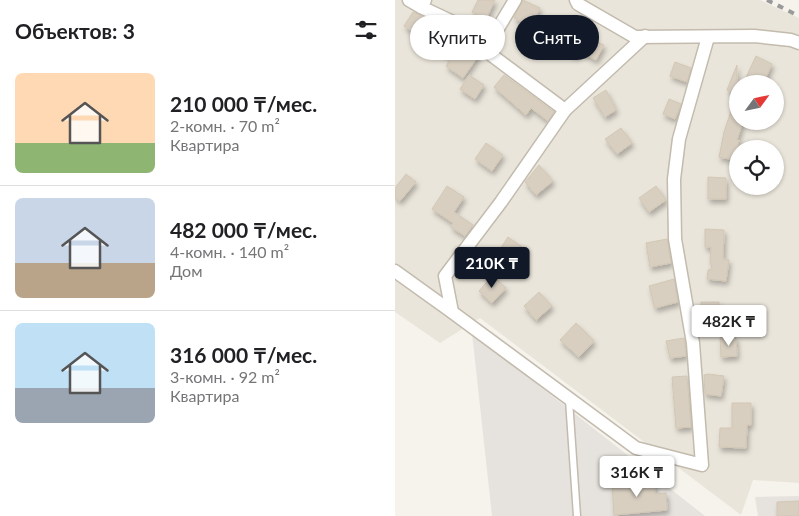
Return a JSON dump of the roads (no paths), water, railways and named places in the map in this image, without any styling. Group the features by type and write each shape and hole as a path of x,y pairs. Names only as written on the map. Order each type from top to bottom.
{"street":[{"path":"409,0 423,4 444,15"},
{"path":"505,17 515,0"},
{"path":"576,0 578,4 635,36 754,36 791,40 799,43"},
{"path":"452,312 445,276 501,202 565,110 645,36"},
{"path":"395,271 636,448 703,464 693,343 675,239 674,179 679,139 708,37"},
{"path":"498,60 565,110"}],"lane":[{"path":"569,399 577,516"}],"railway":[{"path":"767,0 799,16"}]}
